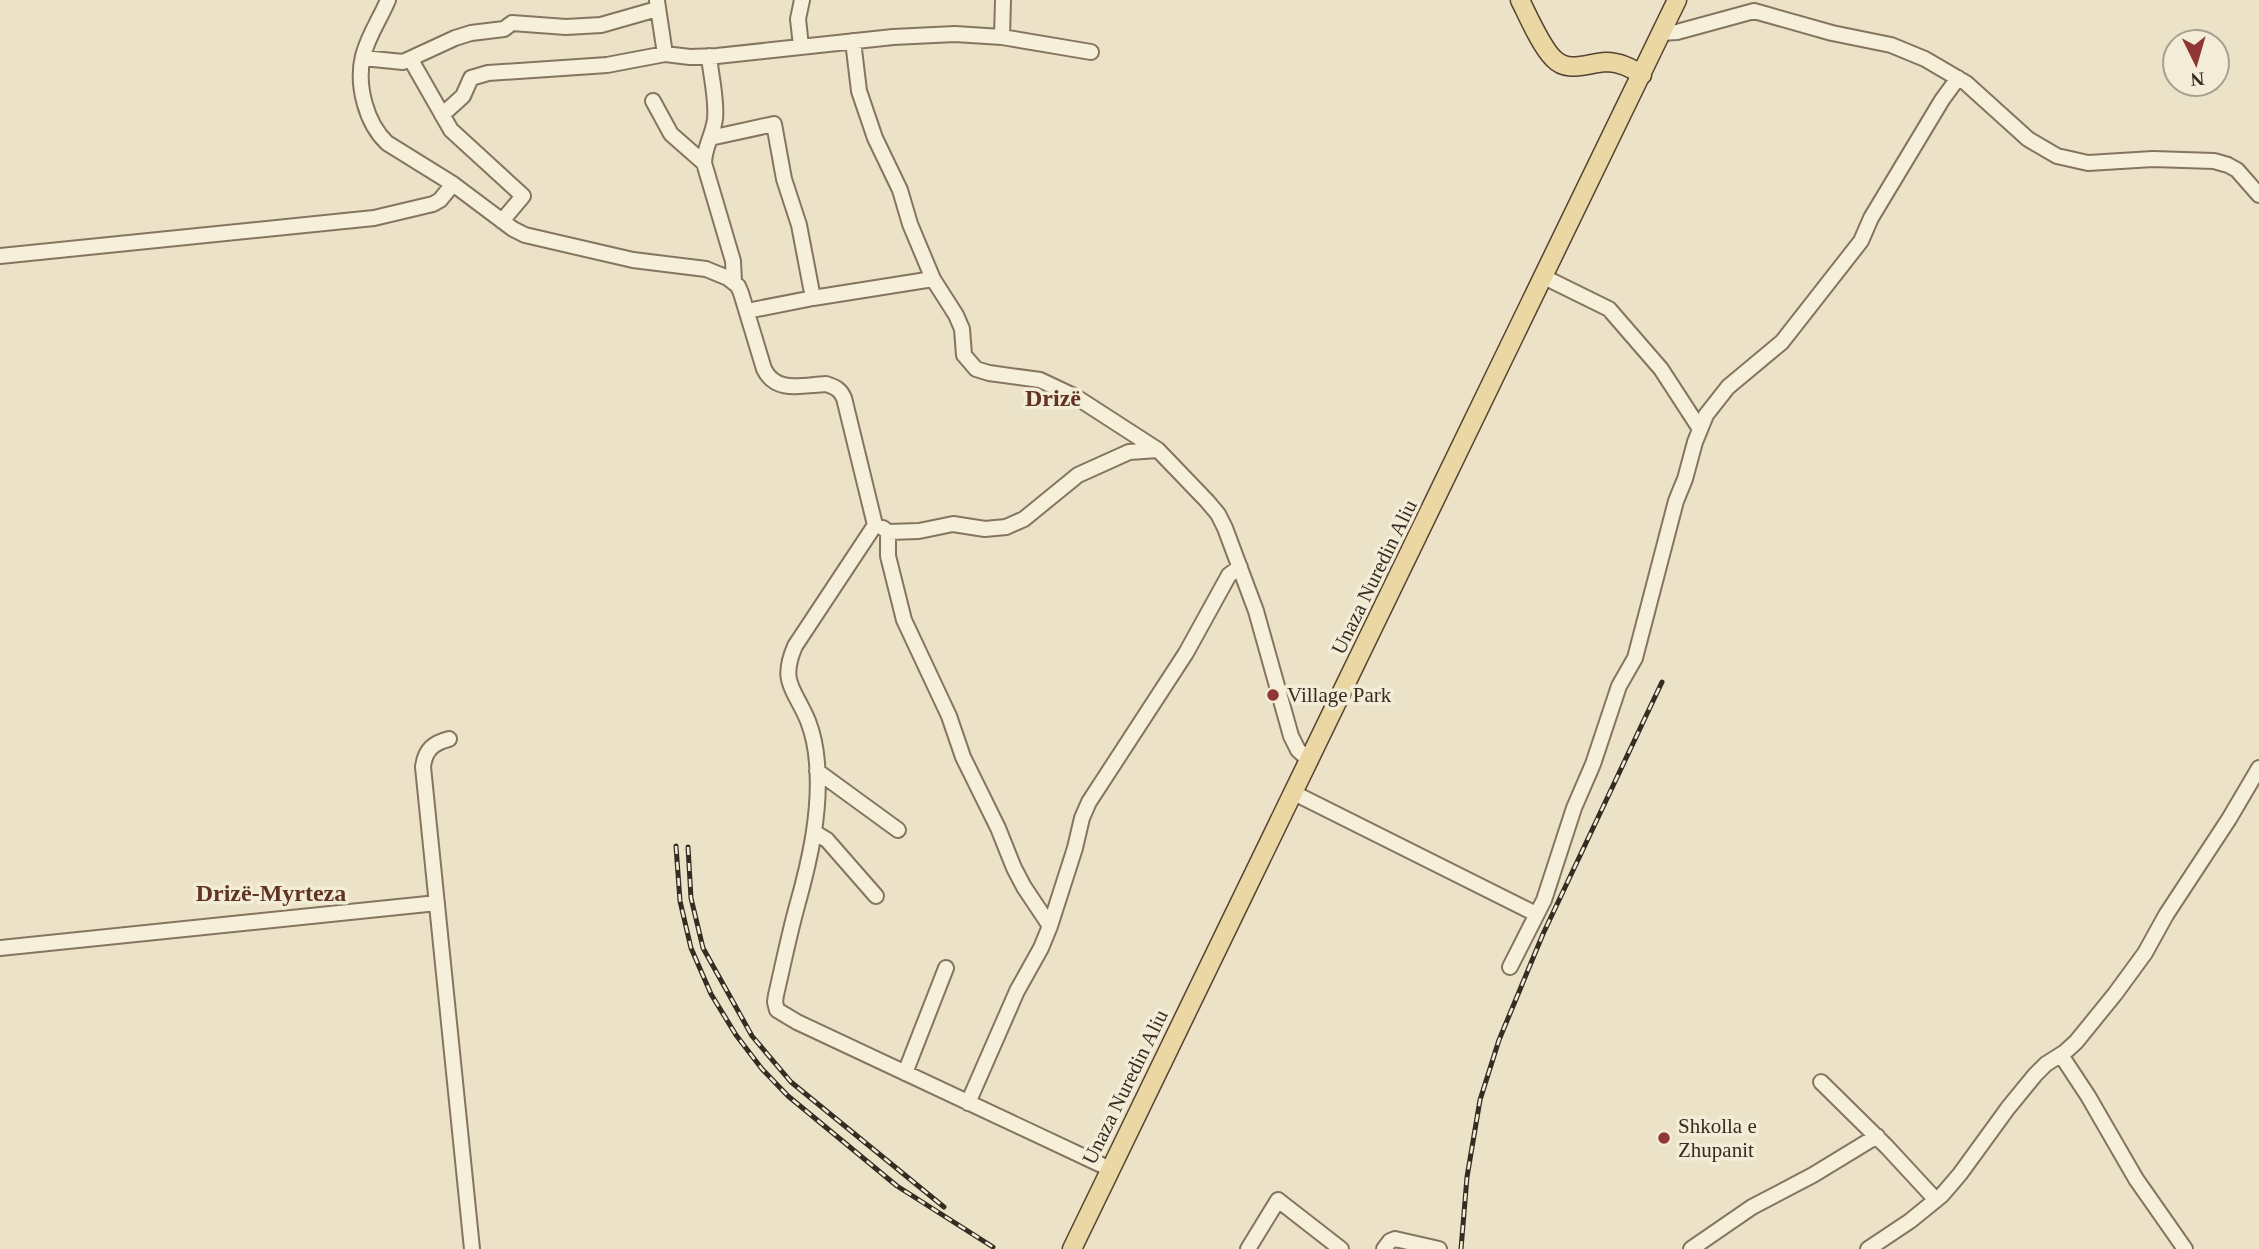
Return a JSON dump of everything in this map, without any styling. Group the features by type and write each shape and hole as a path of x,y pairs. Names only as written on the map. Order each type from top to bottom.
{"main road":[{"path":"1520,0 1548,52 1562,65 1579,67 1606,62 1618,63 1629,66 1642,75"},
{"name":"Unaza Nuredin Aliu","path":"1072,1249 1677,0"}],"street":[{"path":"388,0 362,58 364,97 379,135 525,236 633,260 706,269 722,275 733,282 741,293 764,369 770,379 779,385 790,387 826,384 837,388 841,393 874,525 795,646 788,663 788,678 807,719 817,771 814,832 807,874 797,905 775,1006 781,1013 797,1022 1110,1170"},
{"path":"801,46 798,19 802,0"},
{"path":"1002,37 1003,0"},
{"path":"362,58 395,62 411,60 455,38 504,29 512,23 566,27 601,25 657,4 666,54"},
{"path":"1661,33 1677,32 1744,12 1763,12 1832,33 1891,45 1925,59 1958,78 2028,139 2057,156 2088,163 2153,159 2214,161 2237,170 2259,195"},
{"path":"442,115 463,96 471,78 478,75 607,65 666,54 709,56 853,41 955,34 1002,37 1091,52"},
{"path":"853,41 859,91 875,138 900,190 910,224 933,279 962,329 964,355 976,369 1040,380 1060,388 1158,450 1218,514 1240,567 1268,649 1290,736 1298,750 1310,761"},
{"path":"709,56 715,116 704,163 733,261 733,282"},
{"path":"411,60 451,130 523,196 502,221"},
{"path":"1510,967 1550,884 1574,808 1593,764 1619,686 1635,658 1676,501 1706,415 1728,387 1782,342 1861,241 1871,218 1958,78"},
{"path":"653,101 671,134 704,163"},
{"path":"710,138 774,124 784,179 799,225 813,298"},
{"path":"0,256 374,218 433,204 440,200 453,184"},
{"path":"1544,276 1609,309 1661,369 1700,429"},
{"path":"747,311 933,279"},
{"path":"888,533 919,531 953,524 985,529 1006,527 1024,519 1078,475 1129,452 1158,450"},
{"path":"874,525 888,533 888,555 904,620 949,716 963,757 994,818 1014,868 1050,926"},
{"path":"968,1103 1017,991 1050,926 1082,817 1089,802 1186,653 1229,575 1240,567"},
{"path":"449,739 433,744 424,759 423,767 472,1249"},
{"path":"1868,1249 1936,1200 1960,1174 2035,1075 2076,1042 2145,953 2180,892 2229,819 2259,768"},
{"path":"817,771 898,830"},
{"path":"1294,793 1536,914"},
{"path":"814,832 827,840 876,896"},
{"path":"0,948 437,903"},
{"path":"905,1073 946,968"},
{"path":"2061,1055 2136,1179 2185,1249"},
{"path":"1821,1082 1877,1136 1936,1200"},
{"path":"1691,1249 1752,1207 1813,1175 1877,1136"},
{"path":"1248,1249 1278,1200 1340,1249"},
{"path":"1384,1249 1395,1239 1438,1249"}],"railway":[{"path":"1461,1249 1467,1177 1480,1100 1499,1040 1543,934 1662,682"},
{"path":"676,846 680,901 691,948 711,994 736,1035 762,1069 788,1096 897,1186 993,1247"},
{"path":"688,847 691,898 703,948 752,1036 791,1082 944,1207"}],"place":[{"name":"Village Park","path":"1273,695"},
{"name":"Shkolla e Zhupanit","path":"1664,1138"}],"district":[{"name":"Drizë","path":"1053,398"},
{"name":"Drizë-Myrteza","path":"271,893"}]}
